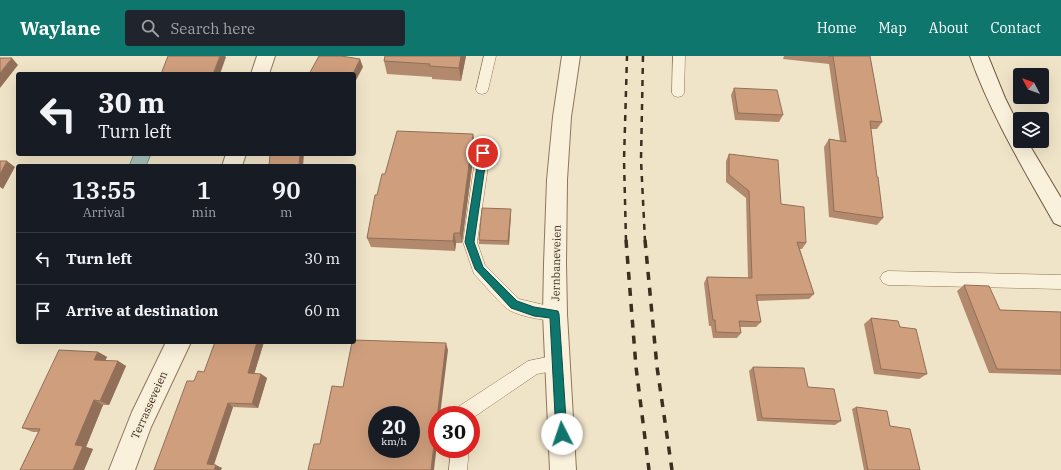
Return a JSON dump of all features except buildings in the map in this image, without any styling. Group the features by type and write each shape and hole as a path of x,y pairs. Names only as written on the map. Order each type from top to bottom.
{"street":[{"path":"261,72 266,56"},
{"name":"Jernbaneveien","path":"563,470 555,314 557,180 562,117 571,56"},
{"path":"979,56 992,91 1014,134 1061,217"},
{"name":"Terrasseveien","path":"122,470 156,387 178,344"}],"lane":[{"path":"482,90 490,56"},
{"path":"678,93 679,56"},
{"path":"483,153 470,242 480,269 514,304 534,311 555,314"},
{"path":"888,278 1061,282"},
{"path":"475,406 534,367 557,363"},
{"path":"458,470 459,458"}],"water":[{"path":"133,156 150,156 147,164 130,164"}],"railway":[{"path":"626,241 624,160 627,56"},
{"path":"643,56 641,160 645,241"},
{"path":"626,240 636,367 649,470"},
{"path":"645,240 657,367 672,470"}],"route":[{"path":"483,153 470,242 480,269 514,304 534,311 555,314 562,434"}]}
